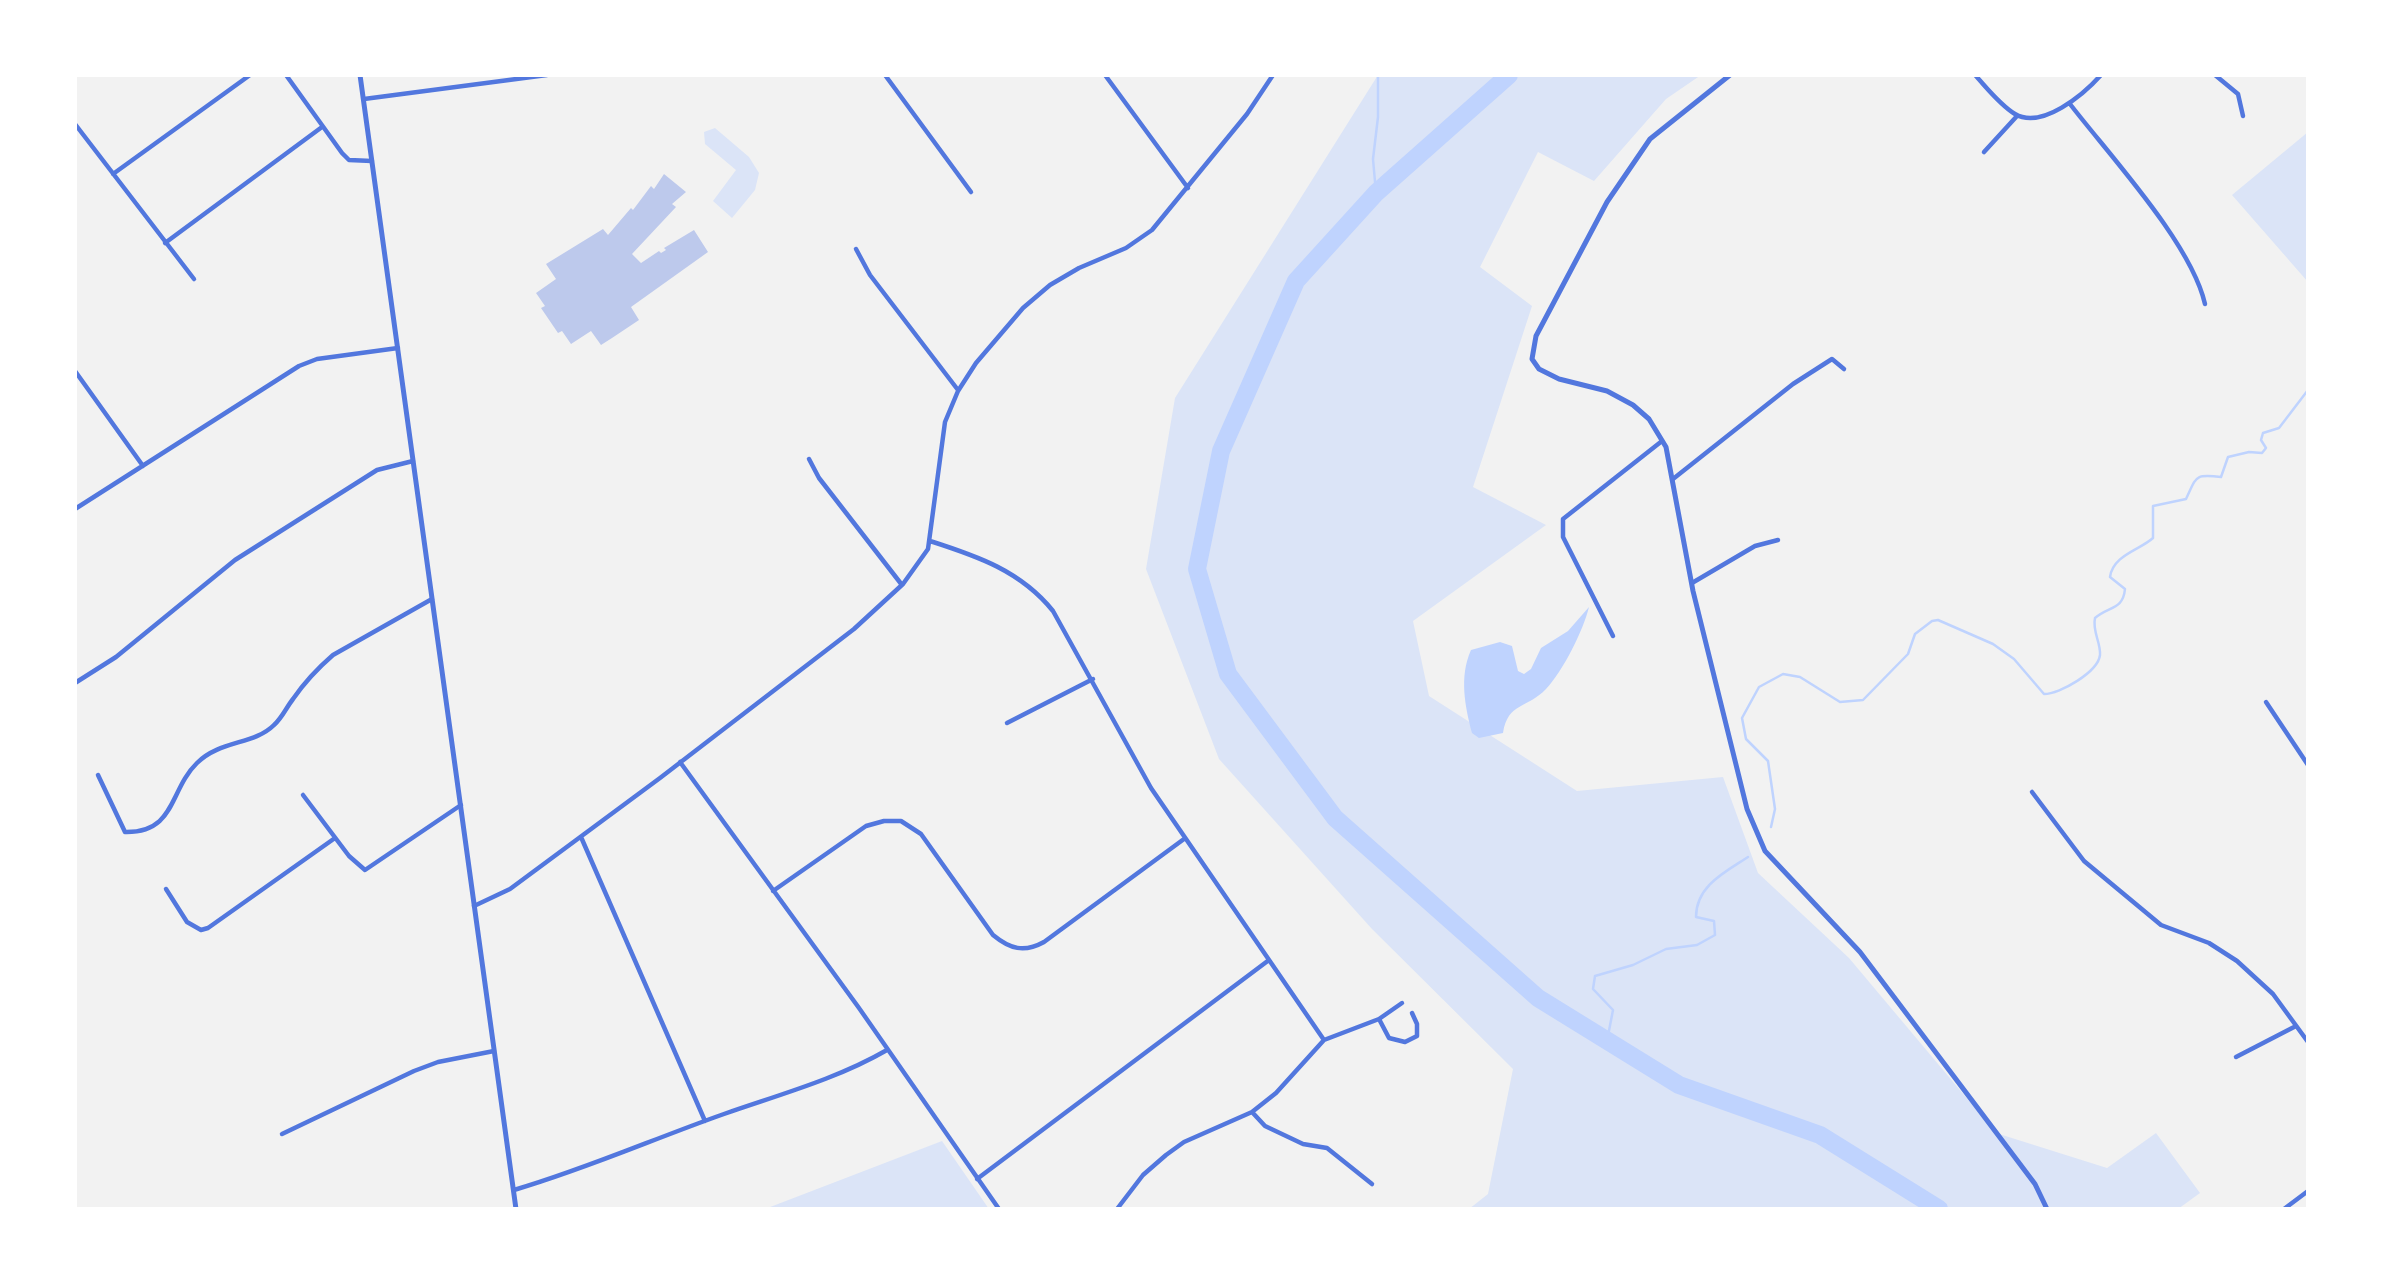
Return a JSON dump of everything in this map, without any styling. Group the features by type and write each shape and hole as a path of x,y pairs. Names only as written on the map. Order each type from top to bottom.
{"street":[{"path":"113,174 250,75"},
{"path":"286,75 349,160 372,161"},
{"path":"360,75 516,1209"},
{"path":"364,99 547,75"},
{"path":"885,75 971,192"},
{"path":"1105,75 1188,188"},
{"path":"474,906 510,889 680,762 854,629 902,585 922,561 930,541 942,438 958,391 976,363 1023,308 1065,275 1140,240 1162,219 1273,75"},
{"path":"1730,75 1650,139 1607,202 1532,347 1532,359 1539,369 1559,379 1606,391 1633,405 1649,419 1662,441 1673,479 1692,583 1747,809 1765,851 1860,952 2035,1184 2046,1209"},
{"path":"1975,75 2017,116 2028,118 2081,98 2101,75"},
{"path":"2215,75 2238,94 2243,116"},
{"path":"2070,104 2170,233 2200,281 2205,304"},
{"path":"1984,152 2017,116"},
{"path":"75,124 194,279"},
{"path":"165,243 322,127"},
{"path":"856,249 870,275 958,391"},
{"path":"75,509 299,366 317,359 398,348"},
{"path":"1673,479 1774,399 1832,359 1844,369"},
{"path":"75,371 144,466"},
{"path":"1613,636 1563,537 1563,519 1662,441"},
{"path":"809,459 819,478 902,585"},
{"path":"75,683 116,657 235,560 377,470 413,461"},
{"path":"1692,583 1755,547 1778,540"},
{"path":"930,541 979,559 1025,581 1053,611 1151,788 1324,1040"},
{"path":"98,775 125,832 140,832 154,826 167,815 195,765 211,750 272,728 319,667 333,655 433,599"},
{"path":"1007,723 1093,679"},
{"path":"2266,702 2308,765"},
{"path":"680,762 999,1209"},
{"path":"2032,792 2084,861 2161,925 2209,943 2237,961 2273,995 2308,1042"},
{"path":"303,795 358,867 365,870 461,805"},
{"path":"773,891 866,826 884,821 901,821 921,834 993,935 1007,946 1023,950 1044,942 1184,839"},
{"path":"580,836 705,1121"},
{"path":"166,889 187,922 201,930 208,928 335,838"},
{"path":"977,1179 1269,960"},
{"path":"1117,1209 1143,1175 1184,1142 1252,1112 1294,1076 1324,1040 1379,1019 1402,1003"},
{"path":"1379,1019 1389,1038 1405,1042 1417,1036 1417,1024 1412,1013"},
{"path":"2236,1057 2296,1026"},
{"path":"514,1190 564,1177 705,1121 817,1081 887,1050"},
{"path":"282,1134 414,1071 438,1062 494,1051"},
{"path":"1252,1112 1265,1126 1303,1144 1327,1148 1372,1184"},
{"path":"2284,1209 2308,1191"}],"shaded area":[{"path":"1378,75 1701,75 1666,99 1594,181 1538,152 1480,267 1532,306 1473,487 1546,525 1413,621 1429,696 1577,791 1723,777 1758,873 1849,958 1996,1133 2107,1168 2156,1133 2200,1193 2178,1209 1469,1209 1488,1194 1513,1069 1372,929 1219,759 1146,569 1175,398"},
{"path":"715,128 749,157 759,173 755,190 732,218 713,201 736,170 705,144 704,132"},
{"path":"2308,132 2308,282 2232,195"},
{"path":"942,1141 989,1209 765,1209"}],"water":[{"path":"1589,607 1572,650 1546,689 1509,716 1503,733 1479,738 1472,733 1465,702 1464,681 1471,650 1500,642 1512,646 1518,671 1524,674 1531,669 1541,648 1568,631"}],"building":[{"path":"664,174 686,192 672,204 676,207 632,254 641,263 659,251 661,253 666,250 664,248 694,230 708,252 631,307 639,320 601,345 591,331 571,344 562,331 558,333 541,308 545,306 536,293 556,279 546,264 603,229 608,235 631,208 633,210 651,186 654,189"}],"waterway":[{"path":"1376,193 1373,159 1378,117 1378,75"},
{"path":"1412,75 1422,75"},
{"path":"1509,75 1376,193 1296,281 1221,451 1197,569 1228,674 1335,818 1538,998 1679,1085 1820,1135 1939,1209"},
{"path":"1771,827 1775,809 1768,761 1746,739 1742,718 1759,687 1783,674 1800,677 1840,702 1863,700 1908,654 1915,634 1932,621 1938,620 1993,644 2014,659 2044,694 2068,686 2086,675 2098,662 2100,650 2095,618 2118,604 2124,596 2125,589 2110,577 2112,570 2121,558 2153,538 2153,506 2186,499 2197,478 2221,477 2228,457 2249,452 2262,453 2266,448 2261,440 2263,433 2279,428 2308,390"},
{"path":"1607,1041 1613,1010 1593,989 1595,976 1633,965 1666,949 1697,945 1715,935 1714,921 1696,917 1697,906 1706,888 1713,881 1748,857"}]}
